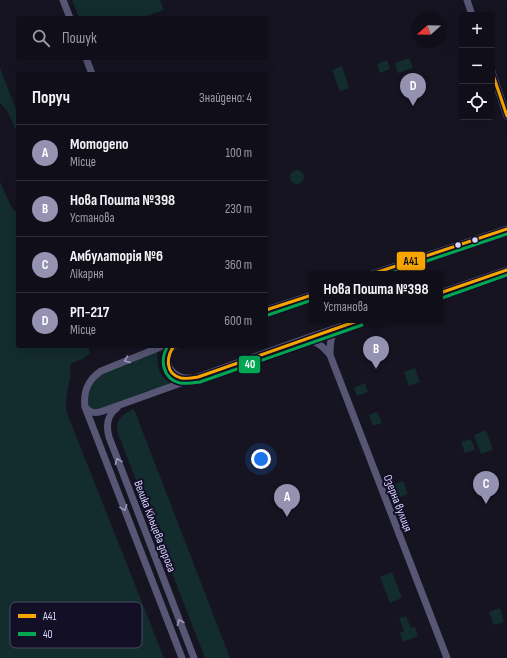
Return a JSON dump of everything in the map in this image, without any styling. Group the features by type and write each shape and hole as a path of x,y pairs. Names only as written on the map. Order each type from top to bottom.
{"main road":[{"path":"63,0 69,16"},
{"path":"467,0 471,12"},
{"path":"87,60 91,72"},
{"path":"495,81 507,116"},
{"path":"381,271 507,229"},
{"path":"443,292 507,270"},
{"path":"268,309 309,295"},
{"path":"159,348 119,363 96,374 87,387 84,395 85,407 90,411 98,413 351,323"},
{"path":"330,355 330,342 336,330 342,326"},
{"path":"304,339 317,342 330,355"},
{"path":"173,348 167,358 170,370 181,378 198,377"},
{"name":"Озерна вулиця","path":"330,355 447,658"},
{"name":"Велика Кільцева дорога","path":"120,406 114,410 110,416 107,429 109,438 194,658"},
{"name":"Велика Кільцева дорога","path":"85,407 182,658"}],"green space":[{"path":"72,0 160,0 164,10 146,16 78,16"},
{"path":"409,58 413,68 398,73 395,63"},
{"path":"387,60 390,69 380,73 377,64"},
{"path":"342,66 349,88 340,91 332,70"},
{"path":"0,68 16,109 16,130 8,112 0,103"},
{"path":"297,170 302,172 304,177 302,182 297,184 292,182 290,177 292,172"},
{"path":"0,182 11,206 16,212 16,348 89,348 90,353 83,359 70,365 71,371 66,400 67,413 142,602 10,602 10,648 142,648 142,602 164,658 0,658"},
{"path":"157,351 160,371 162,376 170,385 147,391 97,411 89,407 87,397 88,392 93,384 104,373"},
{"path":"415,368 420,382 409,386 404,372"},
{"path":"365,383 368,392 357,396 354,388"},
{"path":"134,409 230,658 205,658 117,431 119,419"},
{"path":"377,412 382,423 373,426 369,415"},
{"path":"486,430 493,450 481,454 474,435"},
{"path":"471,439 475,450 465,453 461,442"},
{"path":"403,481 408,494 399,497 395,484"},
{"path":"392,572 402,598 390,603 380,577"},
{"path":"500,608 504,622 494,625 489,612"},
{"path":"406,616 411,628 415,627 418,636 403,642 400,633 404,631 399,618"}],"transit line":[{"name":"A41","path":"495,81 507,116"},
{"name":"A41","path":"381,271 507,229"},
{"name":"40","path":"397,271 507,234"},
{"name":"A41","path":"443,292 507,270"},
{"name":"40","path":"443,298 507,275"},
{"name":"A41","path":"268,309 309,296"},
{"name":"40","path":"268,315 309,301"},
{"name":"A41","path":"172,348 168,360 168,365 172,373 181,378 192,378 351,323"},
{"name":"40","path":"167,348 163,363 166,373 174,381 180,383 192,383 200,382 362,325"}],"place":[{"name":"РП-217","path":"413,106"},
{"name":"Нова Пошта №398","path":"376,369"},
{"name":"Амбулаторія №6","path":"486,504"},
{"name":"Мотодепо","path":"287,517"}]}
